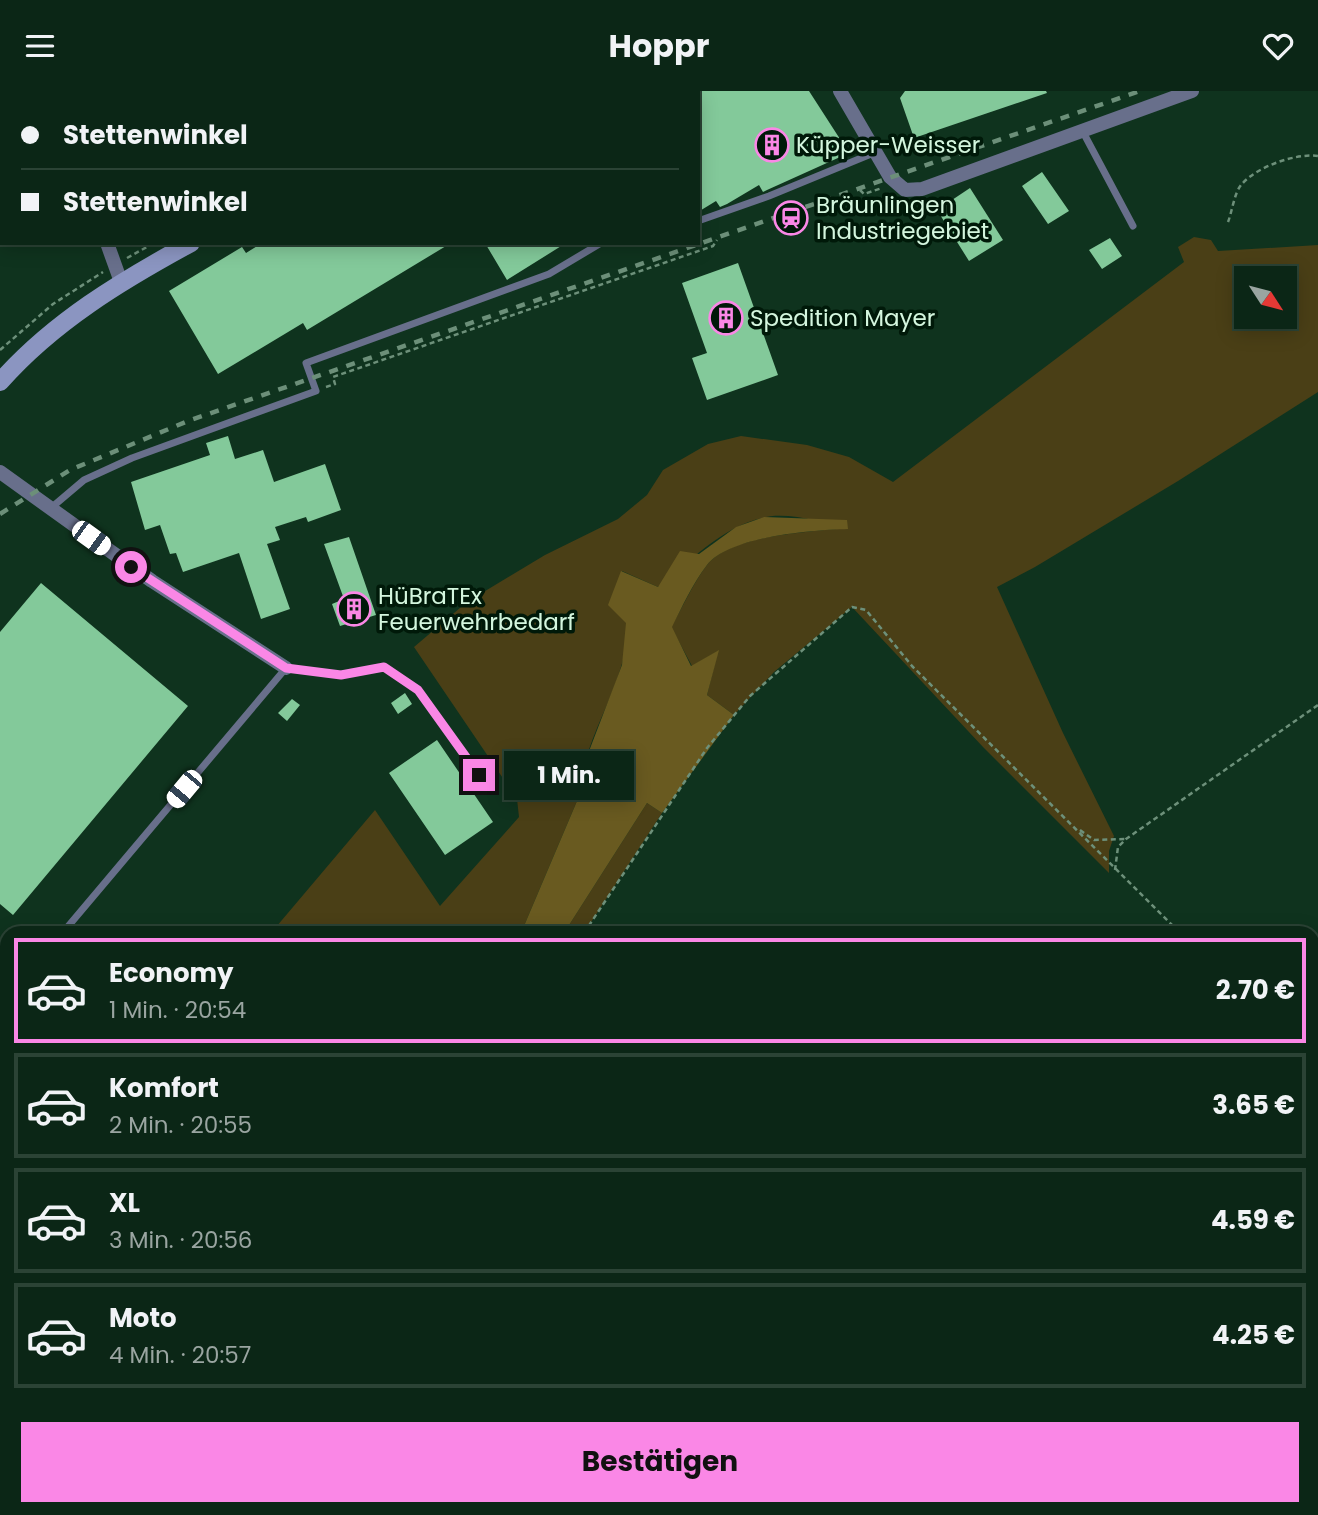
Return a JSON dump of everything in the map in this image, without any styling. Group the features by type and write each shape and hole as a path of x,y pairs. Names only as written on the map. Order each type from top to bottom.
{"main road":[{"path":"0,382 57,328 121,282 187,245"}],"street":[{"path":"840,91 895,184 905,190 922,189 1192,91"},
{"path":"108,245 121,282"},
{"path":"0,472 152,582 286,668"}],"lane":[{"path":"1083,132 1133,226"},
{"path":"700,220 876,152"},
{"path":"50,508 84,480 132,459 316,391 306,363 550,274 598,245"},
{"path":"68,926 286,668 341,675 384,667 418,690 479,775"}],"path":[{"path":"1228,222 1240,187 1258,172 1307,155 1318,156"},
{"path":"860,190 864,194 886,187"},
{"path":"316,391 335,384 333,377 702,250 713,246 717,240"},
{"path":"0,349 53,305 113,265 151,245"},
{"path":"589,926 707,748 750,696 852,607 866,610 912,666 1173,926"},
{"path":"1115,870 1118,847 1126,839 1318,705"},
{"path":"1074,827 1094,840 1126,839"}],"shaded area":[{"path":"1194,237 1211,240 1218,251 1318,245 1318,392 1178,481 997,587 1063,733 1114,836 1109,851 1109,873 983,747 852,607 774,672 734,715 707,695 718,651 692,666 671,627 707,565 734,547 753,541 794,533 848,528 805,519 772,516 747,523 720,537 658,587 622,571 626,644 621,667 590,745 580,794 524,926 277,926 375,810 440,906 519,817 517,799 414,647 467,602 545,555 618,519 647,495 663,470 708,444 741,436 807,445 849,457 893,482 1184,262 1178,247"},
{"path":"764,517 847,520 848,529 794,533 752,541 718,555 707,565 692,587 672,627 691,666 719,650 707,695 734,715 662,813 647,803 568,926 524,926 580,794 581,772 622,665 626,623 608,605 621,571 658,587 680,551 699,554 736,527"},
{"path":"647,803 662,813 589,926 568,926"}],"building":[{"name":"Küpper-Weisser","path":"700,91 809,91 849,153 763,192 759,185 720,207 716,201 700,211"},
{"path":"905,91 1047,93 914,138 900,98"},
{"path":"1042,172 1069,211 1048,224 1022,186"},
{"path":"970,188 1003,240 969,261 937,210"},
{"path":"1110,238 1122,256 1102,269 1089,250"},
{"path":"259,245 448,245 307,330 303,323 218,374 169,291 242,247 246,253"},
{"path":"486,245 563,245 507,280"},
{"name":"Spedition Mayer","path":"738,263 778,375 707,400 692,358 707,353 682,283"},
{"path":"228,436 235,459 263,450 274,482 325,464 341,510 308,522 306,517 275,527 280,540 267,544 290,609 261,619 239,553 183,572 176,553 170,554 160,525 145,530 131,482 210,455 206,443"},
{"path":"349,537 376,615 340,626 332,604 344,599 324,544"},
{"path":"41,583 188,706 13,915 0,904 0,632"},
{"path":"405,693 412,704 398,714 391,703"},
{"path":"292,699 300,705 287,721 278,713"},
{"path":"437,740 493,822 445,855 389,773"}],"railway":[{"path":"700,244 1140,91"},
{"path":"0,514 70,470 188,421 696,245"}],"place":[{"name":"Küpper-Weisser","path":"772,145"},
{"name":"Bräunlingen Industriegebiet","path":"791,218"},
{"name":"Spedition Mayer","path":"726,318"},
{"name":"HüBraTEx Feuerwehrbedarf","path":"354,609"}],"route":[{"path":"131,567 286,668 341,675 384,667 418,690 479,775"}]}
